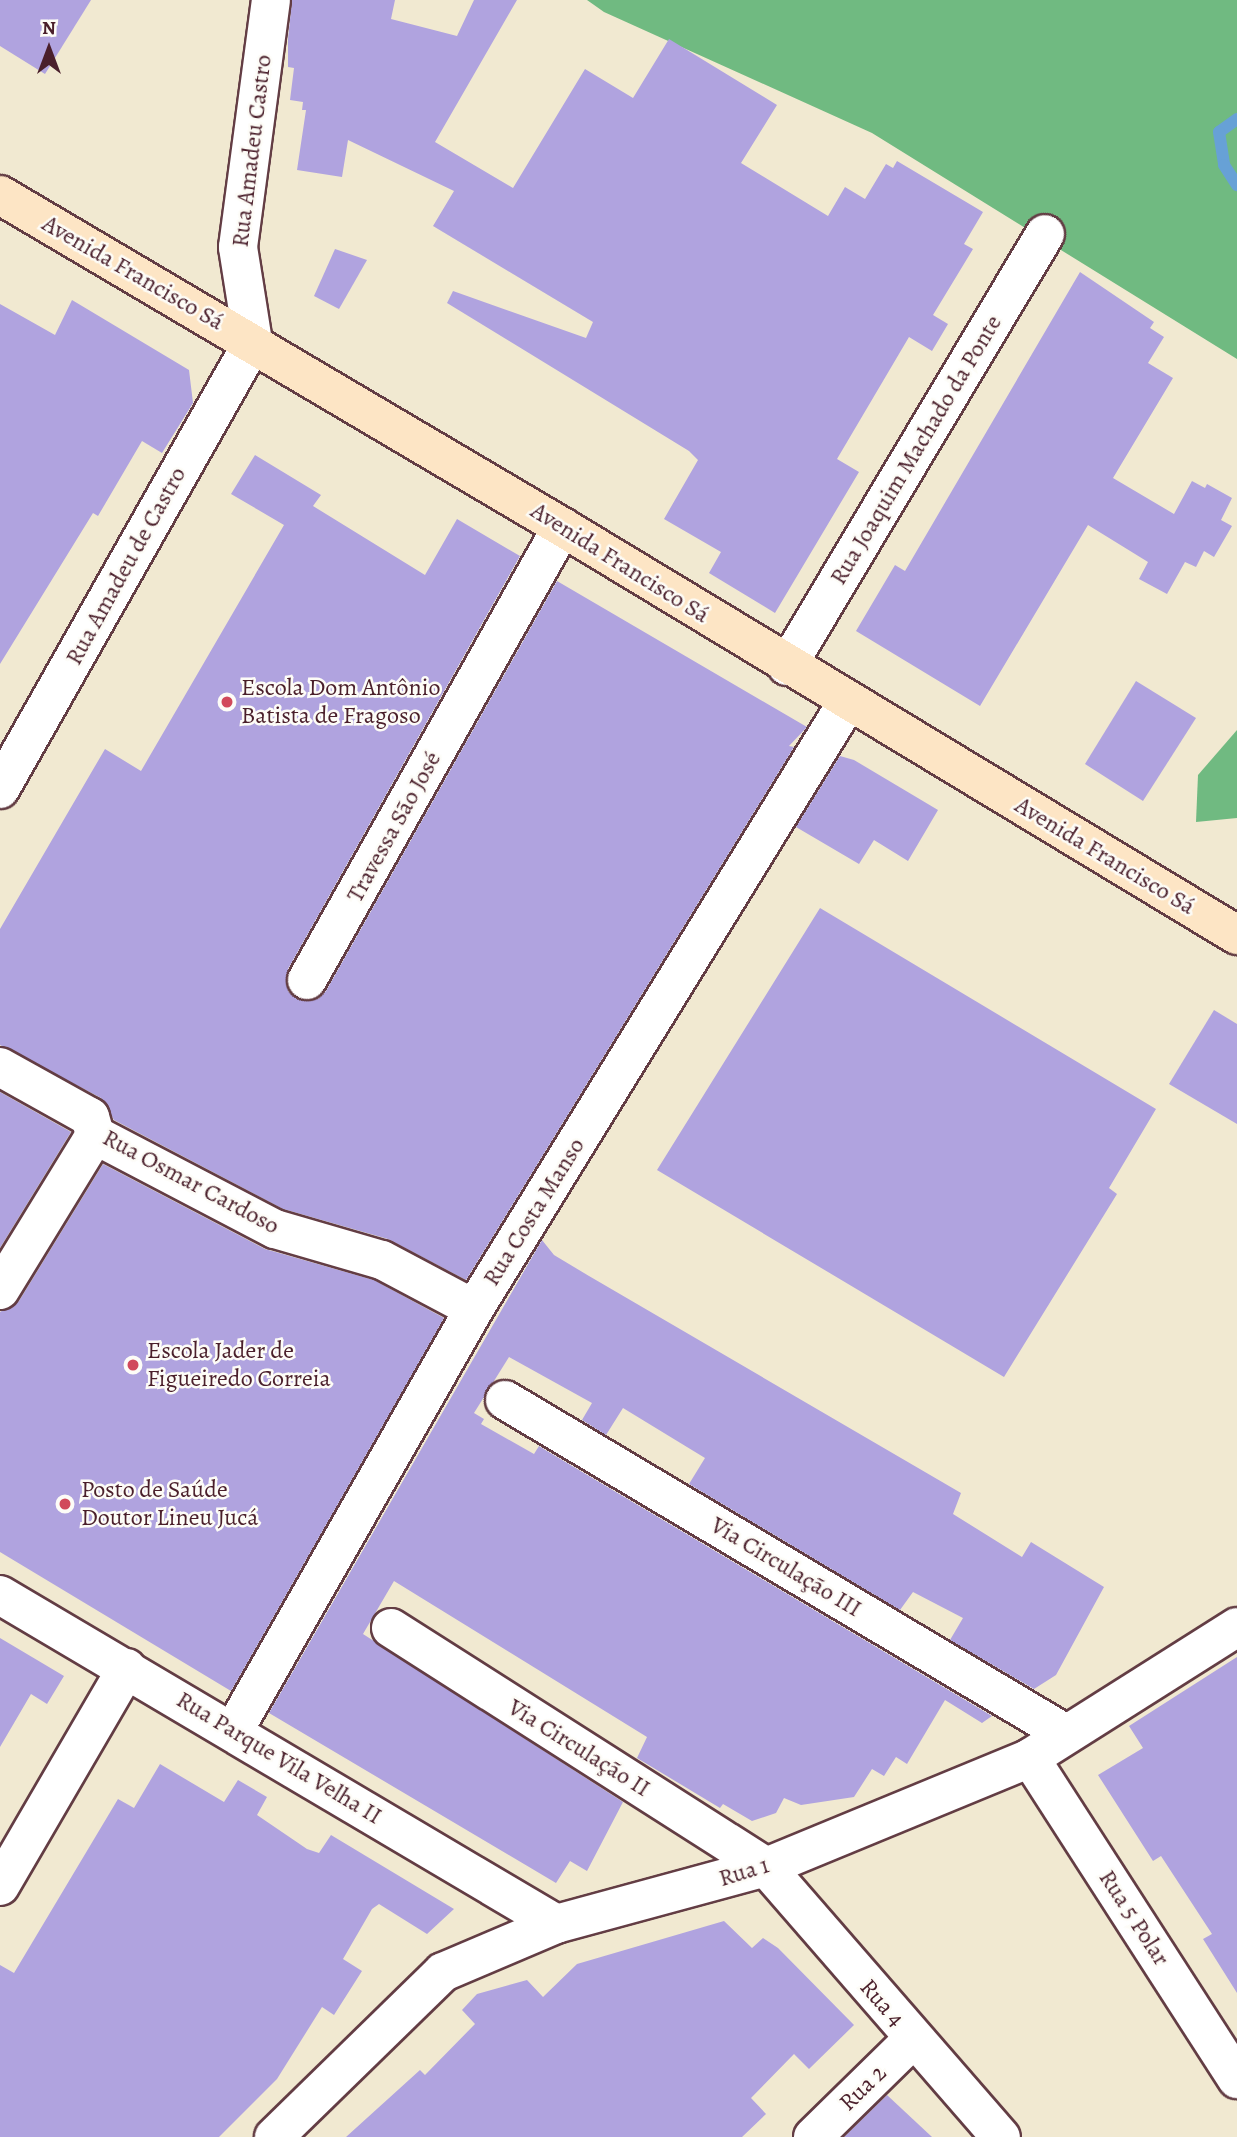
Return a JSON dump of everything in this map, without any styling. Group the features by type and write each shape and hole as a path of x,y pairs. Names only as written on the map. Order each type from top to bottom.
{"main road":[{"name":"Avenida Francisco Sá","path":"0,195 253,342 1237,935"}],"street":[{"name":"Rua Amadeu Castro","path":"253,342 238,247 271,0"},
{"name":"Rua Joaquim Machado da Ponte","path":"787,666 1045,234"},
{"name":"Rua Amadeu de Castro","path":"0,789 253,342"},
{"name":"Travessa São José","path":"307,980 562,527"},
{"name":"Rua Costa Manso","path":"234,1730 474,1309 848,701"},
{"name":"Rua Osmar Cardoso","path":"0,1067 90,1117 95,1135 275,1229 382,1260 474,1309"},
{"path":"2,1280 95,1135"},
{"name":"Via Circulação III","path":"505,1400 1066,1734"},
{"name":"Rua Parque Vila Velha II","path":"0,1595 234,1730 556,1924"},
{"name":"Rua 1","path":"274,2137 443,1972 556,1924 766,1867 1030,1758 1237,1626"},
{"name":"Via Circulação II","path":"391,1629 766,1867"},
{"path":"0,1886 127,1668"},
{"name":"Rua 5 Polar","path":"1030,1758 1237,2079"},
{"name":"Rua 4","path":"766,1867 1000,2137"},
{"name":"Rua 2","path":"813,2137 913,2039"}],"green space":[{"path":"587,0 1237,0 1237,359 872,133 604,12"},
{"path":"1237,730 1237,818 1196,822 1198,775"}],"building":[{"path":"0,0 91,0 45,74 0,46"},
{"path":"292,0 395,0 391,19 457,36 474,0 517,0 435,142 513,188 585,69 633,98 669,39 777,105 741,163 828,216 845,187 865,199 886,164 893,168 897,161 983,212 964,244 973,249 933,315 948,324 932,351 909,337 837,459 859,472 775,613 709,573 721,552 664,519 698,460 689,451 447,303 453,291 586,338 593,322 433,226 454,191 348,140 342,177 297,170 306,110 302,110 303,102 290,100 294,68 288,67"},
{"path":"335,249 367,260 339,309 314,296"},
{"path":"1080,272 1154,322 1150,328 1164,337 1148,363 1173,378 1113,478 1174,514 1192,481 1205,488 1207,484 1232,498 1221,520 1232,526 1214,557 1204,551 1196,567 1185,562 1167,594 1139,579 1148,562 1088,525 980,706 856,631 895,565 905,571"},
{"path":"72,300 189,370 193,403 162,453 142,441 98,516 93,513 0,664 0,304 55,335"},
{"path":"255,455 321,495 313,506 425,575 457,519 520,556 288,969 288,991 297,999 318,999 326,991 557,581 807,727 789,746 794,747 466,1280 388,1239 283,1209 114,1120 101,1098 0,1045 0,929 105,749 141,771 284,525 231,494"},
{"path":"1136,681 1196,718 1143,801 1085,764"},
{"path":"840,756 854,760 938,810 908,861 874,840 859,864 796,827"},
{"path":"820,908 1156,1109 1109,1188 1117,1194 1004,1377 657,1170"},
{"path":"1214,1010 1237,1024 1237,1124 1169,1084"},
{"path":"0,1092 71,1132 0,1248"},
{"path":"103,1164 265,1249 374,1280 444,1318 231,1691 0,1552 0,1312 19,1301"},
{"path":"542,1240 554,1255 961,1493 953,1514 1022,1557 1031,1542 1104,1587 1056,1675 1034,1689 950,1640 963,1618 913,1592 900,1610 689,1484 705,1458 623,1408 606,1435 582,1420 592,1403 509,1357 474,1413 484,1419 481,1424 534,1454 539,1446 992,1716 982,1723 945,1700 907,1764 896,1757 884,1776 872,1769 854,1797 801,1805 784,1798 776,1813 752,1821 723,1804 720,1808 637,1758 647,1737 394,1581 363,1634 623,1802 587,1871 570,1861 556,1883 269,1713"},
{"path":"0,1638 64,1676 47,1704 31,1694 0,1747"},
{"path":"1237,1657 1237,1993 1203,1939 1212,1934 1161,1856 1153,1861 1098,1775 1143,1748 1129,1726"},
{"path":"160,1764 224,1802 238,1780 267,1797 257,1815 307,1849 319,1853 331,1835 454,1909 427,1934 379,1904 372,1909 343,1959 362,1971 334,2015 322,2007 277,2079 219,2137 0,2137 0,1965 14,1973 118,1799 134,1808"},
{"path":"724,1921 752,1948 763,1938 778,1948 854,2025 809,2069 794,2054 751,2098 766,2114 742,2137 346,2137 420,2070 425,2075 475,2024 462,2010 477,1994 527,1980 543,1997 577,1964"},
{"path":"887,2095 932,2137 844,2137"}],"waterway":[{"path":"1237,119 1219,132 1224,165 1237,185"}],"place":[{"name":"Escola Dom Antônio Batista de Fragoso","path":"227,702"},
{"name":"Escola Jader de Figueiredo Correia","path":"133,1365"},
{"name":"Posto de Saúde Doutor Lineu Jucá","path":"65,1504"}]}
